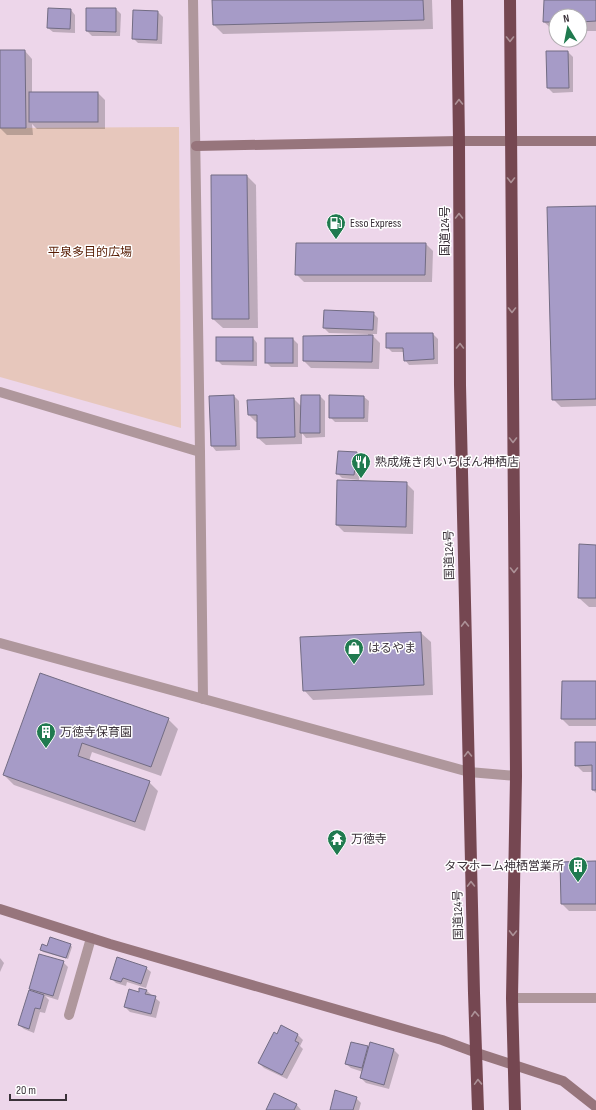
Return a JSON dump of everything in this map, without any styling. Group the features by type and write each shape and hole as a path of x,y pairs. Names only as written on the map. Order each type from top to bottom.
{"highway":[{"name":"国道124号","path":"457,0 460,385 468,772 478,1110"},
{"path":"510,0 516,776 512,998 514,1110"}],"street":[{"path":"193,0 203,699"},
{"path":"196,146 459,141 596,141"},
{"path":"0,392 200,452"},
{"path":"0,643 468,772 516,776"},
{"path":"0,909 91,938 442,1040 563,1081 596,1107"},
{"path":"69,1015 91,938"},
{"path":"512,998 596,998"}],"green space":[{"name":"平泉多目的広場","path":"179,127 181,428 0,377 0,128"}],"building":[{"path":"212,0 423,0 424,20 213,25"},
{"path":"544,0 596,0 596,21 588,22 588,8 548,8 548,22 543,22"},
{"path":"48,8 71,9 70,29 47,28"},
{"path":"86,8 116,8 116,32 86,31"},
{"path":"133,10 158,11 157,40 132,39"},
{"path":"0,50 25,50 26,128 0,128"},
{"path":"546,51 568,51 569,88 547,88"},
{"path":"29,92 98,92 98,122 29,122"},
{"path":"211,175 247,175 249,319 212,319"},
{"path":"596,206 596,399 552,400 547,207"},
{"path":"296,243 426,243 425,275 295,275"},
{"path":"324,310 374,312 373,330 323,328"},
{"path":"386,333 433,333 434,359 404,361 403,348 386,348"},
{"path":"373,335 372,362 303,361 303,336"},
{"path":"216,337 253,337 253,361 216,361"},
{"path":"265,338 293,338 293,363 265,363"},
{"path":"234,395 236,446 211,446 209,396"},
{"path":"301,395 320,395 320,433 300,433"},
{"path":"329,395 364,396 364,418 329,418"},
{"path":"294,398 295,437 257,438 257,415 248,415 247,400"},
{"path":"338,451 357,452 354,475 336,474"},
{"path":"337,480 407,482 406,527 336,525"},
{"path":"579,544 596,545 596,598 578,598"},
{"path":"421,632 424,685 303,691 300,637"},
{"name":"万徳寺保育園","path":"40,673 169,718 151,767 82,743 78,756 150,781 135,822 3,775"},
{"path":"562,681 596,681 596,719 561,719"},
{"path":"575,742 596,742 596,790 592,790 592,765 575,766"},
{"name":"タマホーム神栖営業所","path":"596,861 596,904 561,904 560,862"},
{"path":"50,937 71,944 66,958 40,950 42,944 47,946"},
{"path":"39,954 64,961 53,996 29,989"},
{"path":"117,957 147,967 141,984 123,978 121,982 110,979"},
{"path":"139,988 147,990 145,994 156,996 151,1014 124,1007 129,989 139,992"},
{"path":"29,990 44,995 40,1009 35,1008 29,1029 18,1025"},
{"path":"281,1025 298,1034 295,1041 299,1043 282,1075 258,1063 274,1032 277,1034"},
{"path":"351,1042 368,1046 362,1068 345,1064"},
{"path":"370,1042 394,1049 384,1085 360,1078"},
{"path":"335,1090 357,1097 353,1110 330,1110"},
{"path":"274,1093 297,1104 294,1110 266,1110"}],"place":[{"name":"Esso Express","path":"336,240"},
{"name":"熟成焼き肉いちばん神栖店","path":"361,479"},
{"name":"はるやま","path":"354,665"},
{"name":"万徳寺保育園","path":"46,749"},
{"name":"万徳寺","path":"337,856"},
{"name":"タマホーム神栖営業所","path":"578,883"}]}
